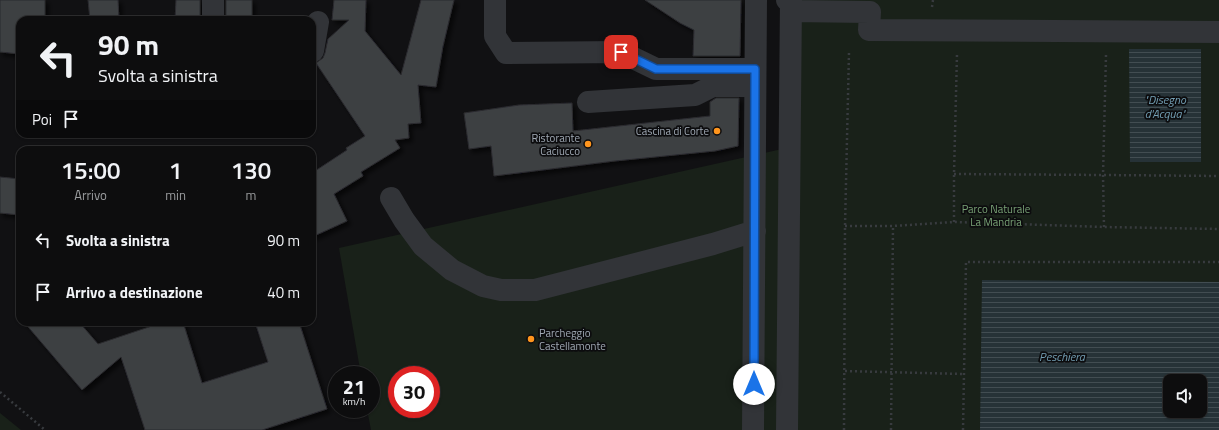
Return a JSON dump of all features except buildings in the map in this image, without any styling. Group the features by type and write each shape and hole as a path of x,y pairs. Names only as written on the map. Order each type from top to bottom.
{"street":[{"path":"213,16 214,0"},
{"path":"495,0 495,36 506,53 621,52 656,69 755,77"},
{"path":"754,430 756,0"},
{"path":"787,430 788,6 870,12 870,30 1106,30 1219,32"},
{"path":"316,34 318,22"},
{"path":"588,102 695,95 713,86 755,77"},
{"path":"391,198 404,220 423,246 452,270 483,286 501,290 535,290 713,244 755,231"}],"path":[{"path":"954,222 958,30"},
{"path":"1104,227 1106,30"},
{"path":"844,430 845,226 849,52"},
{"path":"954,174 1219,176"},
{"path":"845,226 893,226 954,222 1219,229"},
{"path":"891,430 893,226"},
{"path":"963,430 966,262 1219,262"},
{"path":"845,371 964,374"},
{"path":"0,392 45,430"}],"green space":[{"name":"Parco Naturale La Mandria","path":"787,0 1219,0 1219,430 371,430 369,418 380,418 380,366 359,366 339,248 791,147"},
{"path":"0,413 21,430 0,430"}],"water":[{"name":"\"Disegno d'Acqua\"","path":"1129,49 1201,49 1201,162 1130,162"},
{"name":"Peschiera","path":"982,280 1219,282 1219,430 980,430"}],"place":[{"name":"Cascina di Corte","path":"717,131"},
{"name":"Ristorante Caciucco","path":"588,144"},
{"name":"Parcheggio Castellamonte","path":"531,339"}],"route":[{"path":"621,52 656,69 755,69 754,384"}]}
